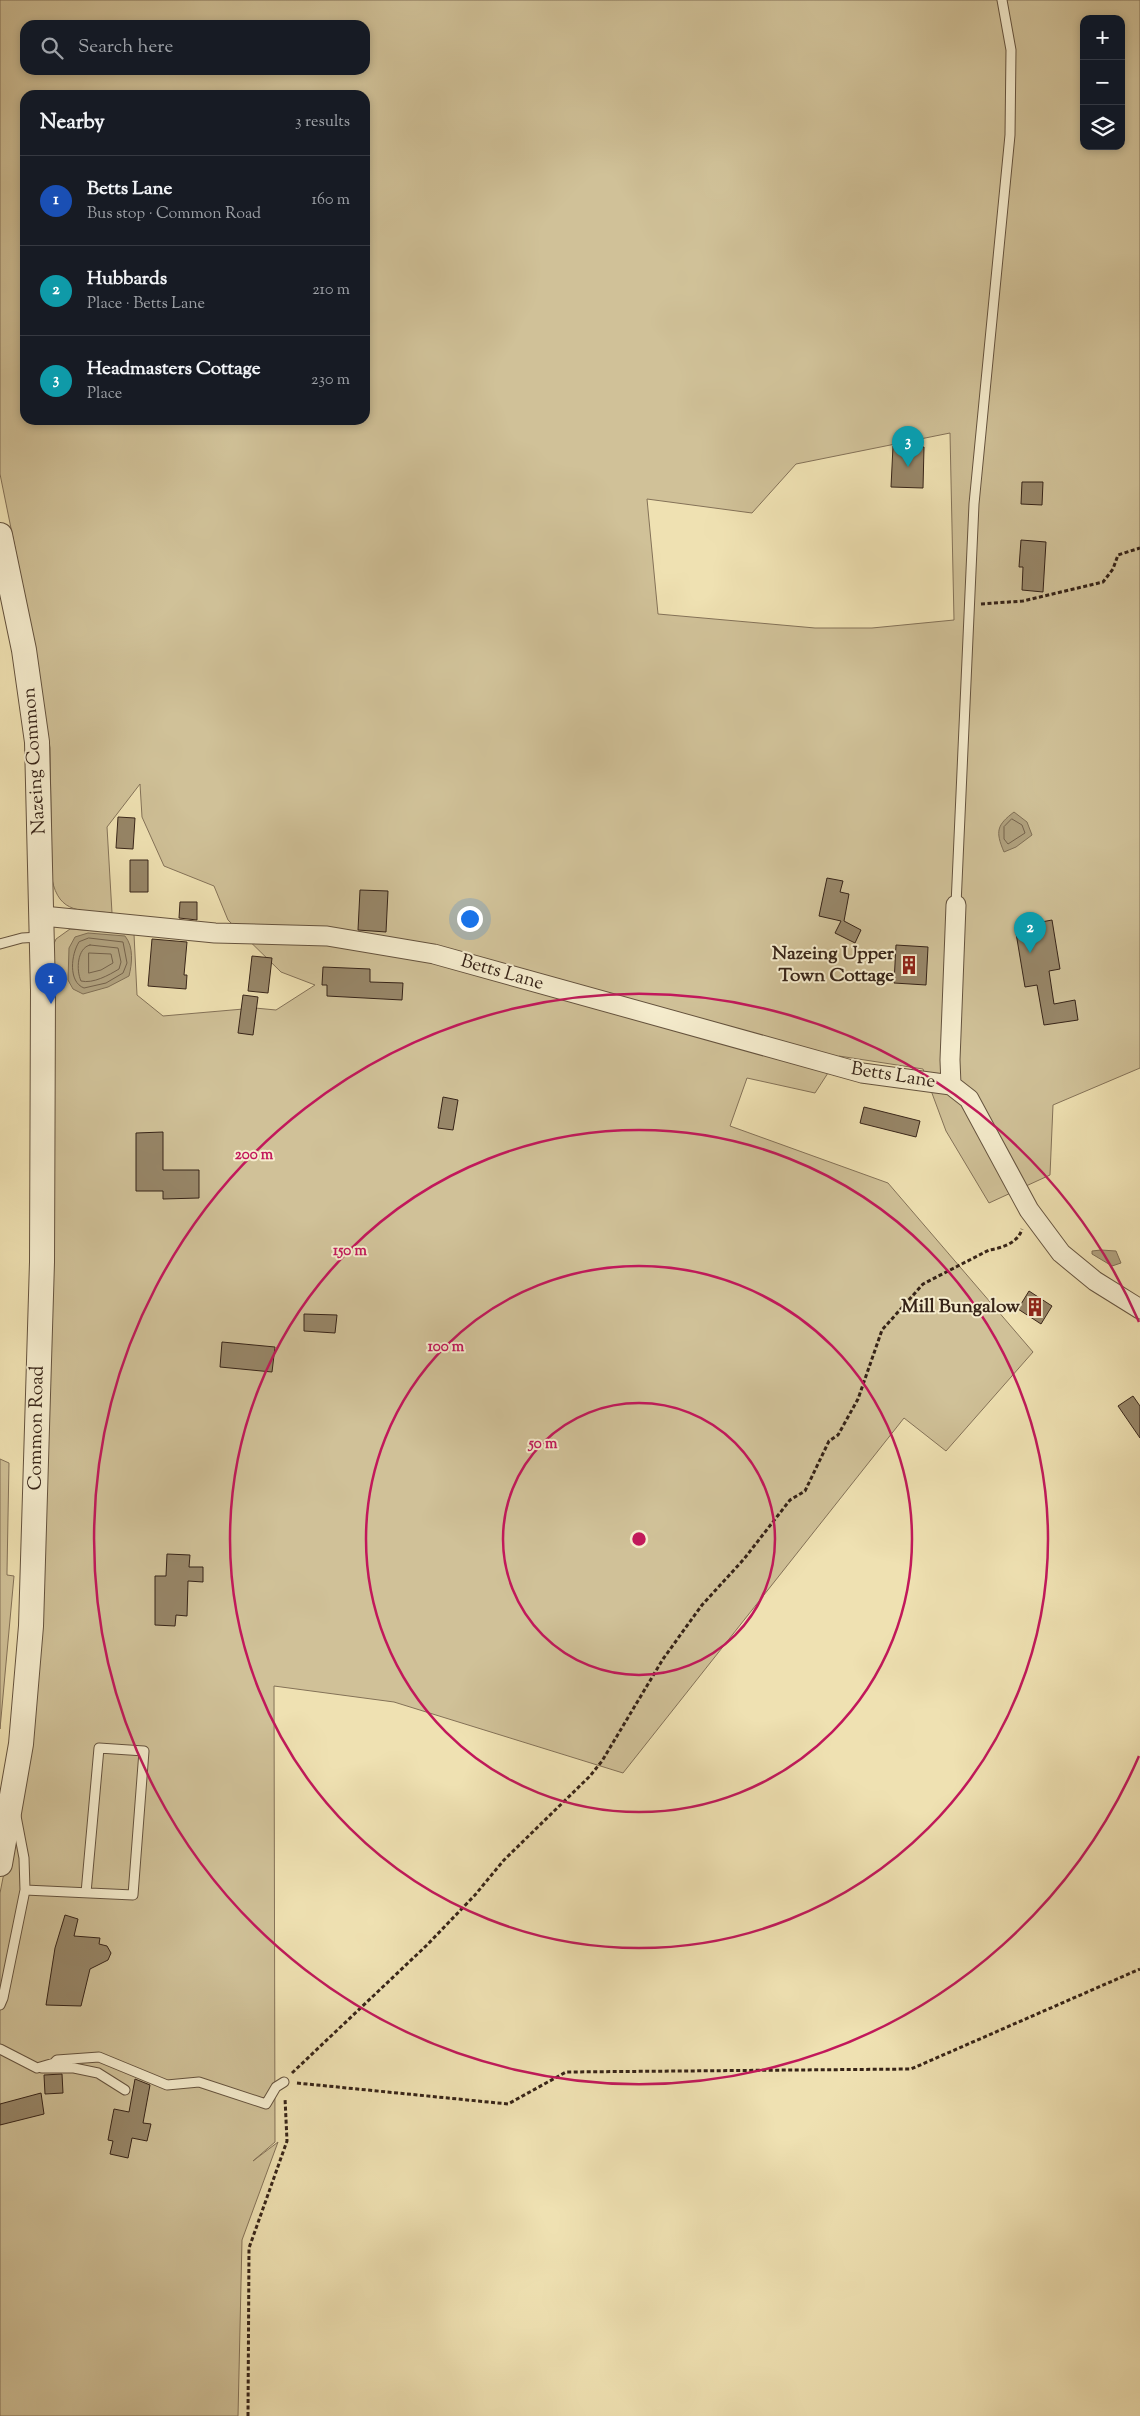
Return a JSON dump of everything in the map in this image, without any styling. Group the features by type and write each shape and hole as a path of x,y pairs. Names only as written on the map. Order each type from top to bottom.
{"street":[{"name":"Nazeing Common","path":"0,535 24,650 37,742 43,926 43,990"},
{"name":"Betts Lane","path":"952,1085 950,1060 956,905"},
{"name":"Betts Lane","path":"43,926 327,936 434,954 862,1073 952,1085 969,1099 1028,1210 1061,1253 1076,1267 1140,1309"},
{"name":"Common Road","path":"0,1864 21,1744 28,1665 36,1511 42,1262 43,990"}],"lane":[{"path":"956,905 974,504 1010,135 1011,50 1002,0"},
{"path":"0,944 22,938 43,926"},
{"path":"25,1890 133,1895 144,1751 99,1748 86,1892"},
{"path":"0,2005 25,1890 20,1828 12,1801"},
{"path":"0,2048 39,2068 50,2070 74,2068 98,2073 125,2090"},
{"path":"39,2068 57,2060 99,2057 167,2085 199,2082 266,2104 276,2087 284,2082"}],"path":[{"path":"968,608 987,602 1023,601 1103,582 1113,569 1118,555 1140,548"},
{"path":"248,2416 250,2248 288,2141 284,2082 330,2035 349,2020 427,1945 528,1835 590,1776 602,1761 663,1659 702,1606 744,1559 790,1500 805,1491 829,1441 838,1435 858,1398 882,1330 923,1284 989,1250 1000,1248 1020,1236 1028,1210"},
{"path":"284,2082 508,2104 566,2072 911,2069 1140,1969"}],"shaded area":[{"path":"0,0 1140,0 1140,1068 1053,1105 1050,1175 989,1203 946,1131 923,1069 839,1056 815,1093 747,1078 730,1126 888,1183 1033,1352 946,1451 904,1418 623,1773 394,1702 274,1686 275,2142 253,2161 278,2142 242,2240 238,2416 0,2416 0,1893 20,1791 53,946 56,939 70,929 134,934 137,995 163,1016 255,1008 276,1010 315,985 281,972 228,920 214,886 164,866 142,817 140,784 107,827 112,913 82,910 66,905 55,891 52,879 50,748 29,617 0,474","holes":["950,433 954,620 872,628 815,628 658,614 647,499 752,513 796,464"]},
{"path":"0,1459 9,1463 7,1575 14,1576 0,1729"}],"water":[{"path":"1014,812 1027,822 1032,835 1016,847 1004,852 999,839 999,829 1004,821"},
{"path":"88,933 125,936 130,945 131,961 129,976 108,987 83,994 73,989 68,980 69,948 75,937"},
{"path":"1092,1251 1116,1251 1121,1263 1112,1266 1092,1254"}],"building":[{"path":"893,446 924,447 923,488 891,487"},
{"path":"1022,482 1043,482 1042,505 1021,504"},
{"path":"1021,540 1046,542 1043,592 1022,590 1023,567 1019,567"},
{"path":"118,817 135,818 133,849 116,848"},
{"path":"130,860 148,860 148,892 130,892"},
{"path":"827,878 843,881 840,892 849,894 844,921 861,930 855,943 835,933 841,921 819,916"},
{"path":"360,890 388,891 386,932 358,930"},
{"path":"180,902 197,902 197,920 179,918"},
{"path":"1052,920 1060,969 1049,971 1054,1004 1075,1000 1078,1020 1044,1025 1037,985 1025,987 1015,927"},
{"path":"152,939 187,942 184,975 187,975 186,989 148,986"},
{"name":"Nazeing Upper Town Cottage","path":"896,945 928,947 926,985 894,983"},
{"path":"252,956 272,958 268,993 248,991"},
{"path":"323,967 370,969 370,982 403,983 402,1000 327,996 327,985 322,985"},
{"path":"243,995 258,997 253,1035 238,1033"},
{"path":"443,1097 458,1100 453,1130 438,1128"},
{"path":"864,1107 920,1121 916,1137 860,1123"},
{"path":"163,1132 163,1170 199,1170 199,1198 163,1199 163,1191 136,1191 136,1133"},
{"name":"Mill Bungalow","path":"1029,1291 1052,1306 1041,1324 1018,1309"},
{"path":"304,1314 337,1315 335,1333 304,1331"},
{"path":"222,1342 275,1347 272,1372 220,1367"},
{"path":"1133,1396 1140,1406 1140,1438 1118,1406"},
{"path":"167,1554 190,1555 189,1567 203,1567 203,1582 188,1581 187,1616 176,1615 175,1626 155,1625 155,1576 166,1576"},
{"path":"65,1915 78,1919 74,1936 100,1938 99,1944 107,1946 111,1953 108,1960 90,1969 81,2006 46,2005 55,1948"},
{"path":"62,2074 63,2093 45,2094 44,2075"},
{"path":"135,2079 150,2085 143,2123 151,2124 147,2141 132,2138 128,2158 110,2154 113,2141 108,2140 114,2109 129,2112"},
{"path":"41,2093 44,2114 0,2125 0,2104"}],"place":[{"name":"Headmasters Cottage","path":"908,467"},
{"name":"Hubbards","path":"1030,953"},
{"name":"Nazeing Upper Town Cottage","path":"909,965"},
{"name":"Betts Lane","path":"51,1004"},
{"name":"Mill Bungalow","path":"1035,1307"}]}
